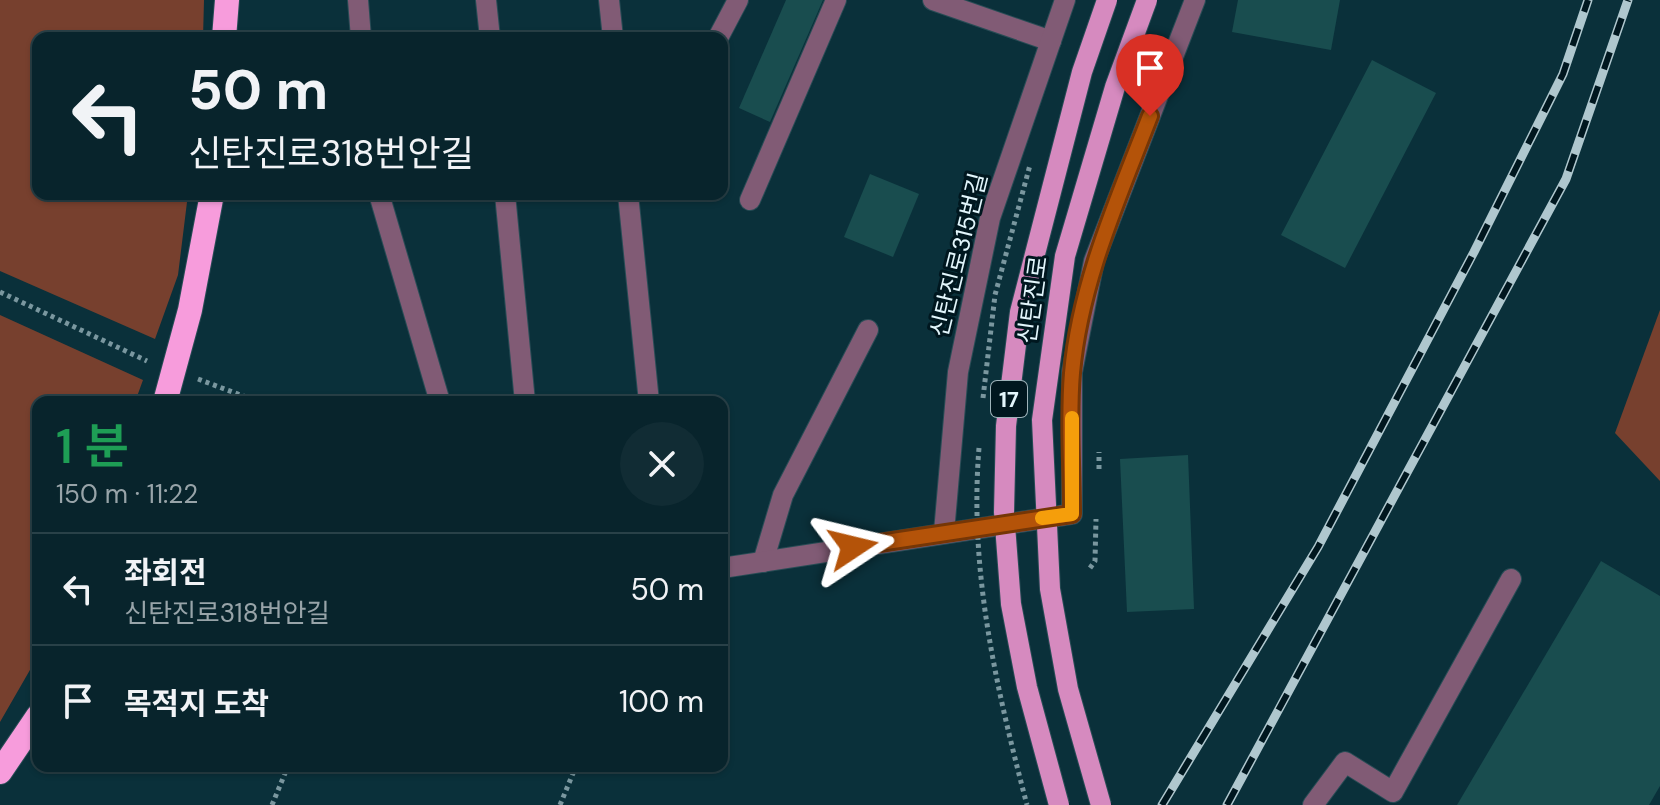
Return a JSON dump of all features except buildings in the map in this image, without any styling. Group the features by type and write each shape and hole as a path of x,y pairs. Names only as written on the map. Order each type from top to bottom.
{"highway":[{"path":"224,32 227,0"},
{"path":"167,396 190,310 211,200"},
{"path":"0,772 32,725"}],"main road":[{"name":"신탄진로","path":"1059,805 1027,687 1011,604 1004,512 1006,426 1020,312 1082,72 1107,0"},
{"name":"신탄진로","path":"1101,805 1068,689 1050,589 1042,420 1065,256 1115,87 1147,0"}],"street":[{"path":"358,0 361,32"},
{"path":"486,0 489,32"},
{"path":"609,0 612,32"},
{"path":"721,32 738,0"},
{"path":"750,200 836,0"},
{"path":"933,0 1051,41"},
{"name":"신탄진로315번길","path":"944,532 958,372 990,218 1065,0"},
{"path":"728,567 1072,514 1072,372 1094,261 1195,0"},
{"path":"381,200 438,396"},
{"path":"506,200 524,396"},
{"path":"629,200 648,396"},
{"path":"763,562 783,495 868,330"},
{"path":"1313,805 1345,762 1390,799 1511,579"}],"path":[{"path":"0,292 147,361"},
{"path":"193,377 243,396"},
{"path":"272,805 286,772"},
{"path":"560,805 574,772"}],"shaded area":[{"path":"0,0 204,0 203,32 32,32 32,200 187,200 178,275 155,339 0,271"},
{"path":"1660,310 1660,481 1615,433"},
{"path":"0,315 143,380 137,396 32,396 32,666 0,722"}],"railway":[{"path":"1162,805 1318,547 1474,252 1563,74 1588,0"},
{"path":"1227,805 1566,179 1628,0"}],"slow traffic":[{"path":"1042,518 1072,514 1072,418"}],"route":[{"path":"853,547 1072,514 1072,372 1077,344 1094,261 1150,116"}]}
